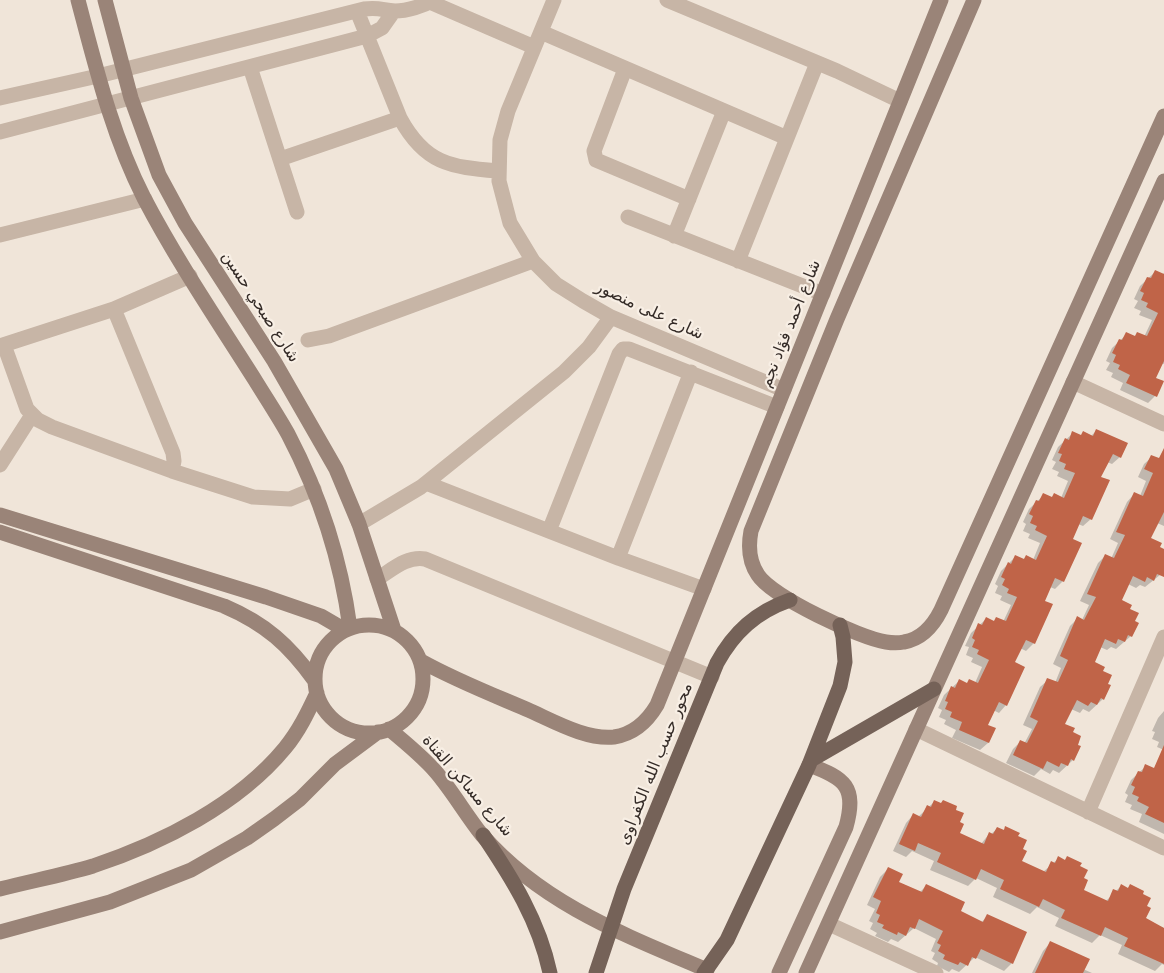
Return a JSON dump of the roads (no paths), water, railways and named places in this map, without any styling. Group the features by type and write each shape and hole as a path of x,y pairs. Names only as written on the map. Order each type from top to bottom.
{"main road":[{"name":"محور حسب الله الكفراوى","path":"596,973 624,890 724,651 741,629 764,611 790,600"},
{"path":"705,971 727,940 810,763 843,674 844,650 840,625"},
{"path":"810,763 934,689"},
{"path":"483,835 517,887 530,912 550,973"}],"street":[{"path":"78,0 105,104 118,140 145,199 287,432 314,489 341,574 347,629"},
{"name":"شارع صبحي حسين","path":"105,0 122,70 150,153 197,244 274,361 323,443 359,524 394,630"},
{"name":"شارع على منصور","path":"554,0 508,111 500,140 499,181 510,224 533,261 556,284 611,317 784,390"},
{"path":"667,0 817,63 900,101"},
{"path":"974,0 837,318 751,531 750,554 758,576 765,585 840,625 877,640 896,643 915,639 931,627 1164,116"},
{"path":"0,98 98,76 357,11 374,8 394,11 413,8 432,1 534,47"},
{"name":"شارع أحمد فؤاد نجم","path":"674,661 900,101 936,1"},
{"path":"357,11 400,118 418,145 445,163 460,168 498,171"},
{"path":"0,132 367,36 382,28 394,11"},
{"path":"541,33 787,138"},
{"path":"738,261 817,63"},
{"path":"250,68 297,212"},
{"path":"625,69 594,151 596,160 689,199"},
{"path":"674,236 724,111"},
{"path":"280,159 400,118"},
{"path":"806,973 1164,181"},
{"path":"0,235 145,199"},
{"path":"628,218 823,294"},
{"path":"308,340 329,336 533,261"},
{"path":"190,276 114,309 2,345 21,394 32,415 52,427 172,471 253,497 266,500 290,499 314,489"},
{"path":"114,309 173,453 172,471"},
{"path":"359,524 426,483 571,366 589,347 611,317"},
{"path":"549,531 621,351 629,349 777,407"},
{"path":"618,558 691,372"},
{"path":"1073,382 1164,424"},
{"path":"0,465 32,415"},
{"path":"426,483 704,589"},
{"path":"0,515 276,600 321,616 347,629"},
{"path":"0,532 241,613 285,643 316,687"},
{"path":"377,579 404,562 418,558 425,559 712,676"},
{"path":"0,932 110,902 191,870 247,838 274,819 300,799 335,764 409,716 421,696 424,672 411,643 394,630 372,624 347,629 334,637 322,652 316,669 316,687 321,703 336,721 356,731 384,731"},
{"path":"1088,812 1164,637"},
{"path":"421,661 448,676 584,733 612,737 633,730 650,717 674,661"},
{"path":"0,889 91,866 123,855 174,832 209,811 273,762 298,730 316,687"},
{"path":"916,729 1164,848"},
{"name":"شارع مساكن القناة","path":"384,731 416,751 483,835 534,881 611,930 705,971"},
{"path":"778,973 846,827 851,809 848,791 838,778 810,763"},
{"path":"829,924 936,973"}]}
